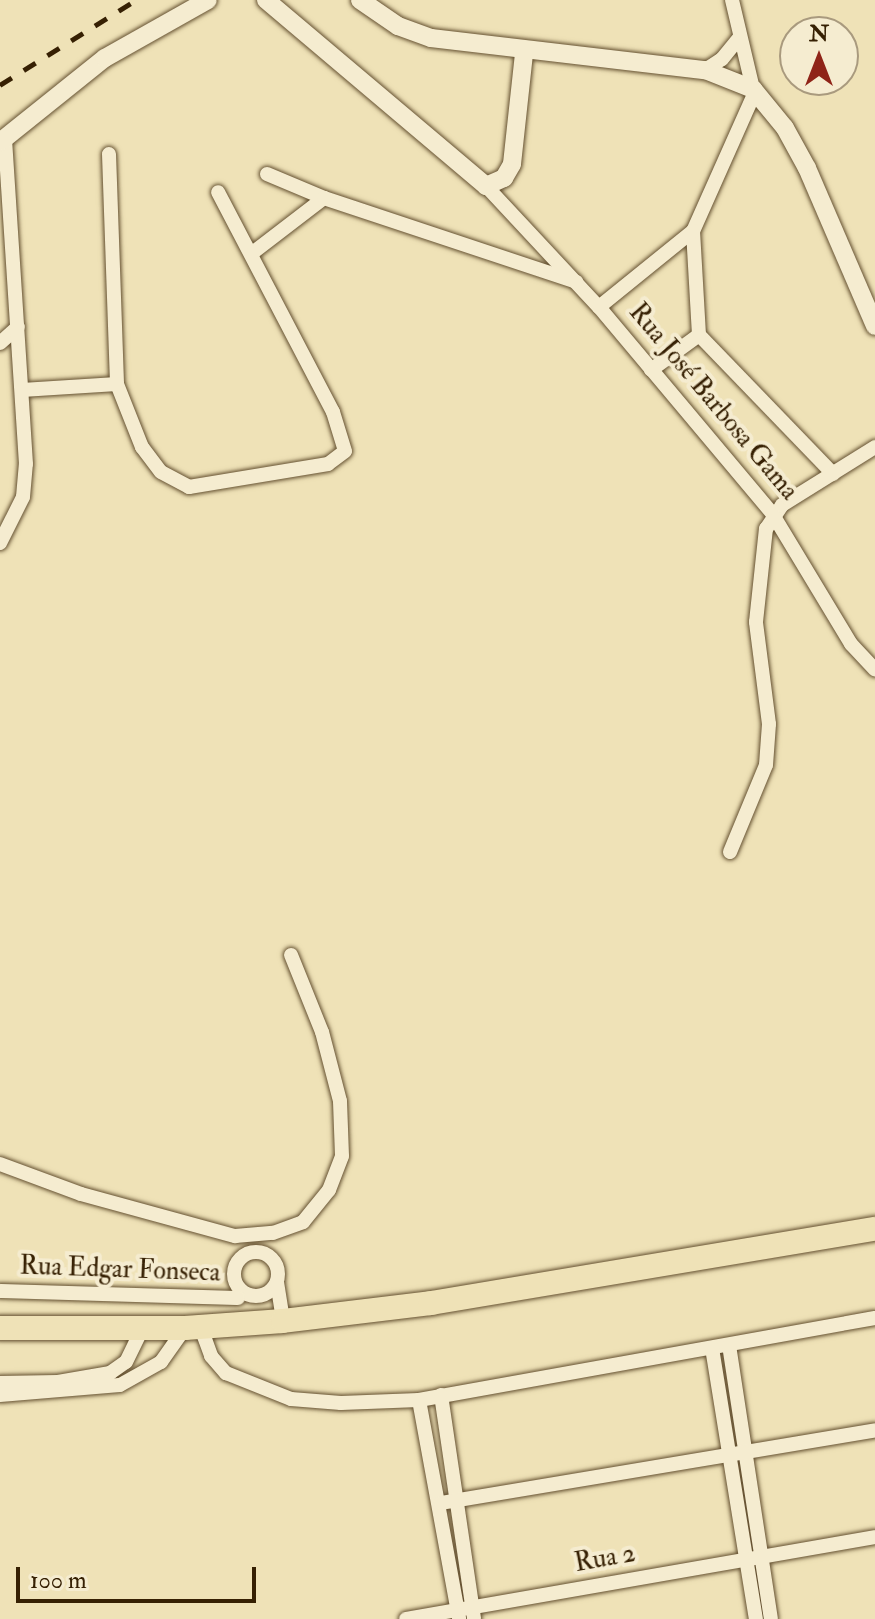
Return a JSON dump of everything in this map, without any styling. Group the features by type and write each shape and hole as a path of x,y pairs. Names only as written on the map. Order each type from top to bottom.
{"highway":[{"path":"0,1328 193,1328 283,1321 431,1303 875,1229"}],"street":[{"path":"0,543 23,497 22,390 2,140 105,58 208,0"},
{"name":"Rua José Barbosa Gama","path":"266,0 486,186 599,307 772,513 851,644 875,670"},
{"path":"360,0 414,33 524,53 705,70 754,90"},
{"path":"732,0 738,39 754,90 785,128 807,168 875,326"},
{"path":"705,70 722,59 738,39"},
{"path":"486,186 504,178 512,164 524,53"},
{"path":"754,90 693,231 699,335 833,474"},
{"path":"109,154 117,384 142,447 175,483 208,487 343,457 345,442 337,420 218,192"},
{"path":"267,174 324,198 576,282"},
{"path":"251,254 324,198"},
{"path":"599,307 693,231"},
{"path":"0,343 18,327"},
{"path":"651,370 699,335"},
{"path":"22,390 117,384"},
{"path":"730,852 766,765 769,724 756,622 760,550 772,513 875,447"},
{"path":"0,1164 81,1194 235,1236 273,1233 303,1222 329,1190 342,1156 340,1101 322,1032 291,955"},
{"path":"273,1233 283,1321"},
{"path":"235,1236 242,1323"},
{"path":"236,1264 255,1252 275,1262"},
{"path":"238,1292 262,1295 277,1282"},
{"name":"Rua Edgar Fonseca","path":"0,1291 238,1292"},
{"path":"0,1395 120,1385 161,1362 193,1328 226,1373 252,1386 291,1399 329,1402 419,1400 875,1318"},
{"path":"0,1383 89,1379 126,1362 142,1329"},
{"path":"729,1345 747,1452 756,1619"},
{"path":"712,1348 730,1455 771,1619"},
{"path":"441,1395 460,1502 466,1614"},
{"path":"419,1400 466,1614"},
{"path":"441,1503 875,1430"},
{"name":"Rua 2","path":"406,1619 466,1614 754,1556 875,1537"}],"railway":[{"path":"0,85 136,0"}]}
